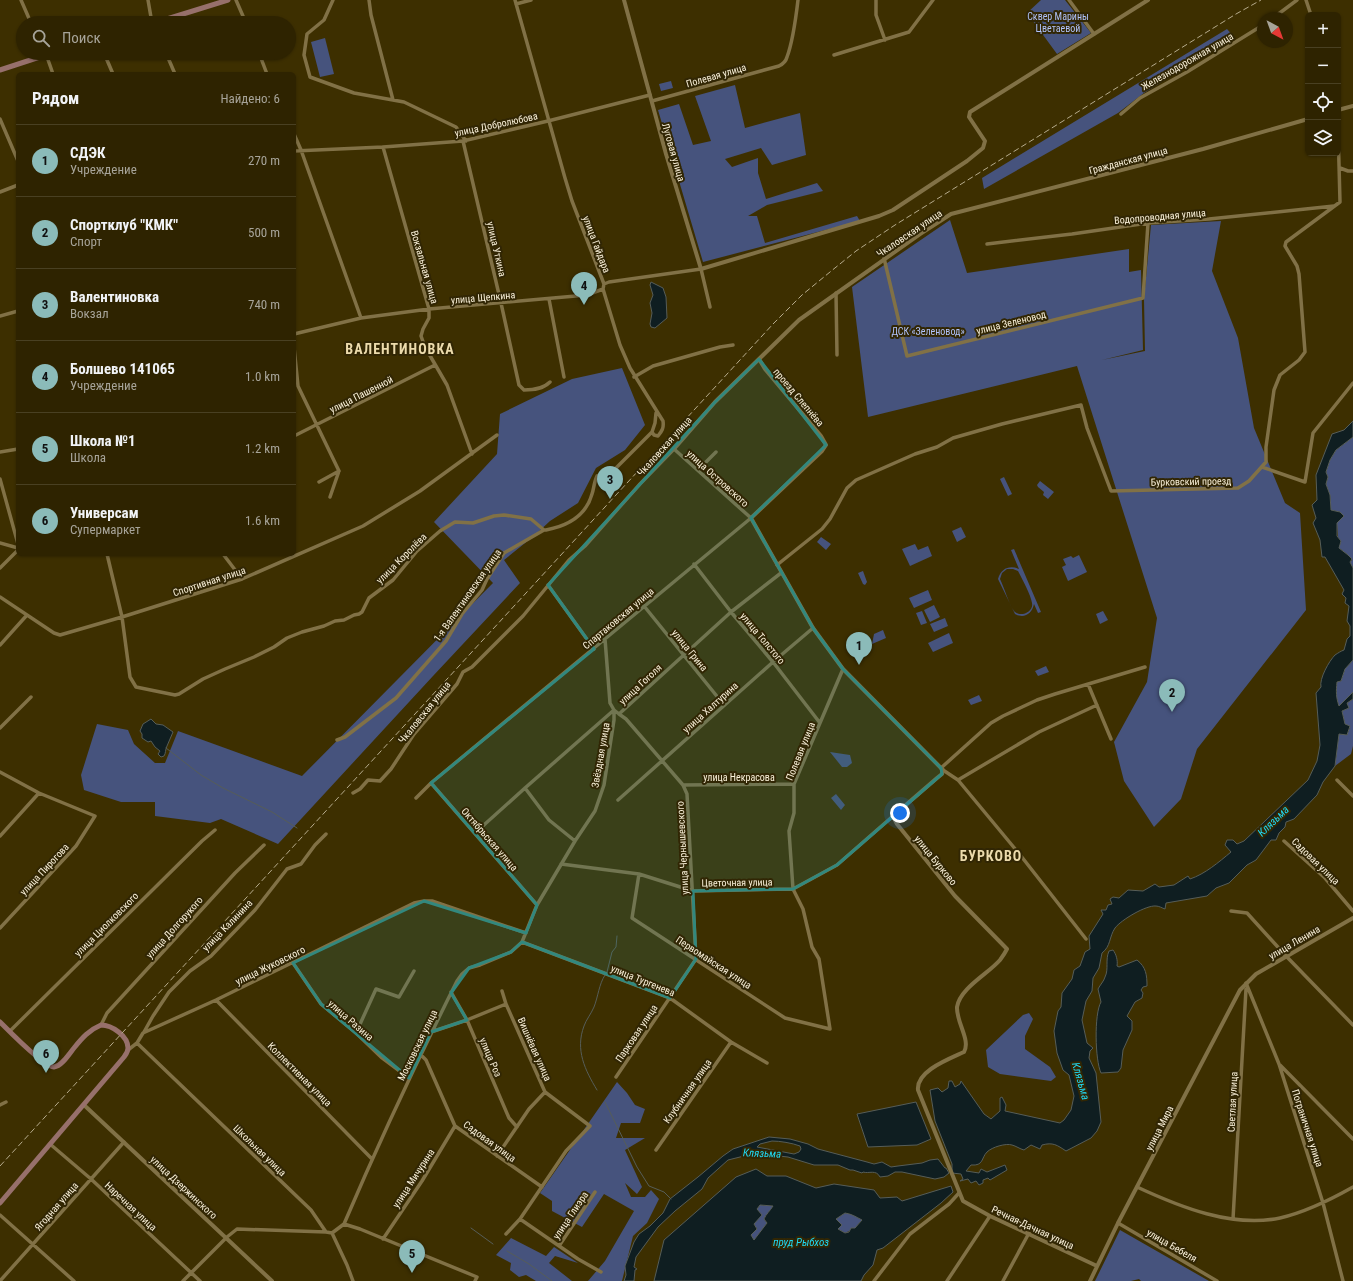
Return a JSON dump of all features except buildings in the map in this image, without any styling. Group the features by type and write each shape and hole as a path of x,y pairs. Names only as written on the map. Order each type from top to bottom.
{"main road":[{"path":"176,16 228,0"},
{"path":"0,70 29,60"},
{"path":"0,1203 84,1105 124,1057 128,1050 127,1044 112,1027 101,1024 88,1032 60,1064 54,1067 48,1065 10,1031 1,1025"}],"street":[{"path":"21,0 28,16"},
{"path":"148,0 151,16"},
{"path":"236,0 243,16"},
{"path":"333,0 324,20 307,34 304,55 310,77 354,92 404,102 456,127 465,141"},
{"path":"369,0 371,15 393,100"},
{"path":"516,2 532,0"},
{"name":"Луговая улица","path":"624,0 701,269 710,307"},
{"name":"Полевая улица","path":"652,101 779,66 784,63 787,58 795,22 798,0"},
{"path":"876,0 876,15 885,40"},
{"path":"834,55 909,32 933,0"},
{"path":"1069,0 1094,34"},
{"path":"604,284 701,269 879,216 893,210 967,161 983,148 985,141 969,117 970,112 1148,0"},
{"path":"1281,12 1297,0"},
{"path":"1306,0 1310,12"},
{"name":"улица Гайдара","path":"516,2 548,122 572,201 604,284 603,289 620,345 634,377 664,426 662,432 658,436 654,435 652,432"},
{"name":"Железнодорожная улица","path":"1121,114 1140,98 1187,72 1257,28"},
{"path":"48,60 52,72"},
{"path":"107,60 112,72"},
{"path":"169,60 174,72"},
{"path":"261,60 266,72"},
{"name":"улица Добролюбова","path":"296,151 382,147 465,141 548,122 650,95"},
{"path":"1341,109 1353,106"},
{"path":"0,119 16,156"},
{"name":"Гражданская улица","path":"951,214 1203,149 1305,120"},
{"path":"296,139 360,318"},
{"name":"улица Уткина","path":"465,141 519,385 524,390 532,390 545,386 550,382"},
{"name":"Вокзальная улица","path":"382,147 429,309 429,318 421,336 425,347 447,385 472,454"},
{"path":"1339,156 1340,202 1286,242 1285,246 1297,266 1299,274 1306,352 1299,360 1280,374 1274,390 1266,447 1266,462 1262,467 1305,482 1313,433 1353,383"},
{"path":"1340,168 1353,171"},
{"path":"0,192 16,186"},
{"name":"Водопроводная улица","path":"987,244 1148,223 1208,219 1335,206"},
{"name":"Чкаловская улица","path":"353,793 360,789 368,780 380,781 391,769 414,734 457,684 463,672 472,667 523,616 569,560 585,546 674,449 714,402 799,320 884,258 951,214"},
{"name":"улица Зеленовод","path":"884,258 907,356 1143,298 1148,223"},
{"name":"улица Щепкина","path":"296,334 360,318 429,309 501,304 587,295 603,289"},
{"path":"836,293 837,355"},
{"path":"549,299 564,377"},
{"path":"0,316 16,312"},
{"path":"634,377 653,366 720,347 733,345"},
{"name":"проезд Слепнёва","path":"760,359 765,369 821,436 826,445"},
{"name":"улица Пашенной","path":"296,435 435,365"},
{"path":"296,366 298,386 339,471 330,497"},
{"name":"Бурковский проезд","path":"777,565 822,529 830,519 840,498 847,488 856,480 915,454 937,447 953,438 1065,408 1081,405 1087,428 1111,491 1238,488 1249,481 1262,467"},
{"path":"544,530 573,521 578,517 589,502 594,481 597,476 614,470 652,432 656,413"},
{"name":"Спортивная улица","path":"296,555 363,526 420,491 497,435"},
{"name":"Спартаковская улица","path":"416,798 431,783 751,518 822,451 826,445"},
{"path":"0,452 16,449"},
{"name":"улица Островского","path":"674,449 751,518"},
{"path":"698,470 716,452"},
{"path":"319,482 339,471"},
{"path":"0,480 16,537"},
{"name":"улица Королёва","path":"107,556 122,617 130,677 136,687 140,689 175,695 225,668 254,657 274,647 287,638 359,614 365,608 369,598 393,580 417,551 440,531 455,522 473,523 494,516 504,515 531,519 544,530"},
{"path":"751,518 813,628 843,669 942,769 958,780 1021,856 1086,939"},
{"name":"1-я Валентиновская улица","path":"337,740 351,733 396,698 446,641 462,614 482,590 504,553 544,530"},
{"path":"0,543 16,548"},
{"path":"0,568 16,551"},
{"path":"225,556 242,579"},
{"name":"Спортивная улица","path":"0,597 54,634 60,635 242,579 295,556"},
{"name":"улица Толстого","path":"694,564 820,723"},
{"name":"улица Гоголя","path":"475,833 614,710 619,714 731,612 781,573"},
{"path":"548,585 594,649"},
{"name":"улица Грина","path":"644,606 724,705"},
{"path":"0,646 26,615"},
{"name":"улица Халтурина","path":"618,800 813,628"},
{"name":"Звёздная улица","path":"537,905 575,841 596,811 604,785 613,730 614,710 610,703 605,639"},
{"path":"893,816 942,774 942,769 991,723 1037,700 1145,667"},
{"name":"Полевая улица","path":"830,1029 819,959 812,947 803,909 793,889 790,831 794,813 794,784 843,669"},
{"path":"1088,684 1111,739"},
{"path":"0,728 31,696"},
{"path":"958,780 1039,732 1097,705"},
{"path":"619,714 626,719 661,761 684,785"},
{"path":"0,772 39,793 0,836"},
{"path":"1337,780 1353,796"},
{"name":"Октябрьская улица","path":"431,783 537,905"},
{"name":"улица Некрасова","path":"684,785 794,784"},
{"name":"улица Чернышевского","path":"684,785 687,794 696,959"},
{"path":"525,788 549,820 575,841"},
{"name":"улица Пирогова","path":"0,928 76,846 94,816 39,793"},
{"name":"Цветочная улица","path":"561,864 639,874 693,891 793,889 837,865 893,816"},
{"name":"улица Бурково","path":"893,816 897,824 955,896 1007,949 1000,960 962,994 957,1007 959,1022 967,1044 964,1052 933,1068 922,1076 918,1084 918,1090 959,1193"},
{"name":"улица Циолковского","path":"10,1031 202,841 215,830"},
{"name":"улица Калинина","path":"143,1033 152,1016 170,992 190,971 211,956 255,910 287,869 301,864 315,845 326,834"},
{"name":"Садовая улица","path":"1284,841 1325,878 1353,910"},
{"name":"улица Долгорукого","path":"101,1024 107,1013 235,873 264,845"},
{"name":"Первомайская улица","path":"639,874 632,918 785,1018 830,1029"},
{"name":"улица Жуковского","path":"143,1033 216,1000 414,903 424,901 432,902 526,933"},
{"name":"Московская улица","path":"344,1224 372,1158 451,992 462,974 468,968 480,966 512,952 522,942 537,905"},
{"path":"1232,911 1247,912 1286,956 1353,1025"},
{"name":"улица Ленина","path":"1246,984 1256,974 1353,918"},
{"name":"улица Тургенева","path":"522,942 670,998 731,1042 768,1063"},
{"name":"Парковая улица","path":"616,1077 696,959"},
{"name":"улица Разина","path":"293,963 321,1004 356,1033 381,1057 410,1078"},
{"path":"356,1033 376,989 399,997 414,971"},
{"name":"Пограничная улица","path":"1246,984 1279,1064 1323,1203 1343,1281"},
{"name":"улица Мира","path":"1090,1281 1118,1223 1240,990 1246,984"},
{"name":"Светлая улица","path":"1233,1219 1246,984"},
{"name":"улица Роз","path":"451,992 467,1020 509,1118 517,1127"},
{"name":"Вишнёвая улица","path":"502,992 545,1092 590,1126 566,1151 542,1187"},
{"name":"Коллективная улица","path":"216,1000 372,1158"},
{"path":"432,1032 506,1004"},
{"path":"128,1050 137,1043 143,1033"},
{"name":"Клубничная улица","path":"656,1150 731,1042"},
{"name":"Школьная улица","path":"137,1043 311,1210 326,1232"},
{"name":"Садовая улица","path":"420,1055 426,1060 455,1126 542,1187"},
{"path":"1279,1064 1353,1139"},
{"path":"497,1156 529,1109 545,1092"},
{"path":"0,1105 6,1102"},
{"name":"улица Дзержинского","path":"84,1105 227,1237 272,1281"},
{"name":"улица Мичурина","path":"383,1239 422,1181 455,1126"},
{"name":"Ягодная улица","path":"0,1280 34,1244 124,1142"},
{"name":"Наречная улица","path":"50,1144 91,1179 200,1281"},
{"path":"506,1234 520,1219 542,1187"},
{"path":"1137,1187 1209,1215 1248,1220 1280,1218 1323,1203 1353,1187"},
{"name":"улица Глиэра","path":"559,1246 595,1192"},
{"path":"874,1281 910,1234 949,1204 959,1193"},
{"name":"Речная-Дачная улица","path":"959,1193 963,1201 990,1216 1097,1266"},
{"path":"0,1215 74,1281"},
{"path":"947,1281 990,1216"},
{"name":"улица Глиэра","path":"520,1219 578,1259 601,1272"},
{"name":"улица Бебеля","path":"1118,1223 1217,1281"},
{"path":"183,1281 237,1229 332,1233 344,1224 360,1229 477,1277 475,1281"},
{"path":"332,1233 353,1281"},
{"path":"1003,1281 1029,1234"}],"highlighted area":[{"path":"759,359 826,445 751,518 813,628 843,669 941,768 942,774 837,865 793,889 693,891 696,959 670,998 522,942 511,952 469,968 451,993 467,1020 431,1032 409,1078 321,1004 293,963 424,901 526,933 537,905 431,783 594,649 548,585 715,402"}],"green space":[{"name":"Сквер Марины Цветаевой","path":"1041,0 1065,0 1091,33 1057,54 1027,13"},
{"path":"1227,29 1234,37 1144,93 1118,113 984,189 982,178"},
{"path":"325,38 334,74 320,77 311,42"},
{"path":"671,81 673,88 661,91 659,84"},
{"path":"735,85 745,128 800,113 806,155 772,165 761,148 725,159 732,167 758,158 758,173 766,199 817,183 823,191 767,205 748,216 757,216 765,243 857,216 860,221 703,262 658,110 679,104 693,145 711,141 695,96"},
{"name":"ДСК «Зеленовод»","path":"950,220 967,273 1129,249 1129,272 1141,270 1143,350 1102,360 1145,351 1144,299 1151,225 1221,221 1212,271 1238,338 1254,428 1285,503 1300,513 1306,610 1197,749 1181,799 1154,827 1124,781 1114,742 1147,682 1157,618 1077,366 868,417 852,287"},
{"path":"622,368 645,425 625,450 596,468 578,503 550,521 504,560 520,583 278,844 221,819 210,823 155,816 155,802 121,802 84,790 81,775 97,724 128,730 134,744 155,763 165,763 178,731 302,776 493,583 434,522 497,454 500,414 572,379"},
{"path":"1353,437 1353,568 1350,562 1352,560 1339,548 1337,523 1340,512 1331,510 1330,495 1326,484 1328,477 1326,472 1330,460 1336,450"},
{"path":"1004,477 1012,494 1008,496 1000,479"},
{"path":"1040,481 1054,492 1048,499 1043,495 1044,492 1037,485"},
{"path":"961,527 966,537 957,542 952,531"},
{"path":"821,537 831,544 826,550 817,542"},
{"path":"915,544 918,550 928,546 932,556 910,566 902,549"},
{"path":"1014,549 1041,612 1038,613 1034,604 1033,608 1027,615 1021,616 1015,614 1011,606 1014,611 1023,614 1031,609 1032,603 1018,571 1013,569 1007,569 1002,573 1000,579 1009,602 998,579 1001,572 1006,568 1012,567 1019,569 1011,550"},
{"path":"1079,555 1087,572 1068,581 1062,567 1066,565 1063,559 1071,556 1073,558"},
{"path":"863,571 867,582 865,585 863,584 858,573"},
{"path":"928,590 932,600 914,608 909,598"},
{"path":"934,605 940,617 930,622 924,610"},
{"path":"922,611 927,623 921,625 916,613"},
{"path":"1103,611 1108,620 1100,624 1096,614"},
{"path":"945,618 948,626 934,632 930,624"},
{"path":"883,630 886,638 872,644 874,634"},
{"path":"949,633 953,643 933,652 928,643"},
{"path":"1353,660 1353,692 1339,706 1336,698 1337,682 1341,681 1345,669"},
{"path":"1046,666 1049,672 1038,676 1035,671"},
{"path":"979,695 982,701 971,705 968,700"},
{"path":"1353,699 1353,746 1351,754 1335,766 1339,734 1347,735 1350,727 1345,724 1342,711 1347,703"},
{"path":"830,752 850,755 852,763 847,767 842,767"},
{"path":"836,794 845,805 841,810 831,798"},
{"path":"1029,1013 1033,1019 1025,1036 1025,1049 1050,1067 1056,1077 1051,1081 1000,1074 988,1067 986,1050 1023,1015"},
{"path":"617,1082 635,1105 645,1109 640,1123 621,1123 616,1138 645,1138 625,1150 642,1187 637,1194 625,1183 631,1197 645,1197 651,1190 659,1199 647,1223 633,1236 622,1281 588,1281 605,1261 634,1211 604,1194 582,1227 552,1211 552,1201 540,1193"},
{"path":"760,1205 773,1206 764,1219 767,1223 754,1241 751,1235 757,1229 754,1224 757,1209"},
{"path":"845,1213 855,1215 863,1219 855,1228 845,1233 838,1229 836,1219"},
{"path":"1120,1230 1209,1281 1141,1281 1139,1279 1131,1281 1095,1281"},
{"path":"511,1238 546,1256 554,1247 578,1263 555,1256 549,1263 572,1281 536,1281 526,1275 519,1277 510,1270 511,1263 496,1255"}],"water":[{"path":"651,282 663,288 666,297 667,318 655,328 651,327 650,324 652,313 650,303 653,295 650,285"},
{"name":"Клязьма","path":"1353,421 1353,437 1336,450 1330,460 1326,472 1328,477 1326,484 1330,495 1331,510 1340,512 1344,516 1337,523 1337,536 1341,541 1339,548 1352,559 1350,562 1353,568 1353,660 1345,669 1341,681 1337,682 1336,692 1339,706 1353,692 1353,699 1347,703 1349,708 1342,711 1345,724 1350,726 1347,735 1339,734 1335,766 1323,782 1317,795 1294,819 1286,822 1285,827 1279,833 1276,840 1271,840 1256,860 1247,865 1229,883 1216,888 1207,896 1166,903 1165,909 1152,906 1140,910 1128,917 1115,928 1107,947 1102,953 1099,968 1093,978 1092,991 1086,1001 1082,1020 1087,1043 1093,1048 1090,1051 1089,1058 1096,1073 1101,1122 1097,1131 1091,1138 1066,1151 1052,1144 1042,1145 1040,1149 1031,1145 1024,1150 1014,1145 999,1146 989,1150 980,1163 971,1165 966,1171 979,1173 981,1169 987,1172 1005,1165 1007,1170 990,1180 988,1178 983,1180 983,1183 979,1185 976,1181 971,1183 968,1179 960,1181 963,1179 961,1174 952,1173 952,1164 935,1121 930,1090 938,1088 942,1092 948,1088 949,1081 952,1081 955,1087 960,1084 961,1081 984,1114 991,1119 1000,1111 1000,1098 1002,1097 1006,1105 1005,1111 1060,1123 1064,1120 1071,1110 1074,1096 1069,1075 1063,1070 1057,1053 1054,1031 1058,1011 1061,1007 1062,993 1072,979 1074,970 1080,966 1085,952 1090,949 1089,936 1103,914 1101,910 1106,910 1108,905 1112,904 1110,899 1113,897 1119,898 1128,890 1143,891 1155,884 1159,887 1174,885 1188,876 1190,879 1206,871 1231,852 1225,845 1227,840 1233,840 1237,844 1244,841 1308,780 1317,761 1320,745 1316,693 1321,687 1323,675 1327,666 1335,655 1344,650 1347,639 1350,636 1350,626 1347,621 1349,606 1345,603 1346,598 1342,594 1344,590 1325,557 1322,557 1320,540 1313,523 1316,518 1312,505 1317,500 1316,475 1332,434 1344,430"},
{"path":"151,719 156,724 163,725 173,732 166,747 165,755 161,757 158,754 160,751 151,741 148,742 142,738 140,731 143,724"},
{"path":"1113,950 1116,957 1117,966 1119,967 1137,960 1142,965 1147,978 1147,986 1143,987 1141,990 1143,993 1142,998 1135,1002 1127,1016 1132,1021 1132,1030 1123,1050 1121,1068 1118,1072 1101,1073 1097,1058 1096,1037 1097,1016 1101,1002 1098,989 1106,974 1109,951"},
{"path":"916,1102 931,1139 917,1145 868,1147 857,1114"},
{"name":"Клязьма","path":"769,1137 790,1139 808,1144 818,1149 874,1164 882,1162 891,1167 922,1163 938,1159 949,1173 944,1177 935,1179 902,1172 895,1172 888,1176 880,1177 874,1172 862,1173 838,1165 814,1165 788,1157 752,1154 728,1160 708,1178 702,1189 658,1227 636,1257 634,1267 637,1269 635,1270 634,1281 624,1281 626,1275 625,1266 634,1242 639,1234 650,1226 663,1213 670,1199 733,1149","holes":["772,1141 786,1142 797,1145 800,1146 801,1149 799,1152 794,1154 757,1147 760,1144"]},
{"name":"пруд Рыбхоз","path":"756,1169 767,1176 786,1176 816,1188 834,1184 874,1190 880,1198 897,1197 902,1201 951,1186 953,1192 883,1248 877,1250 873,1265 861,1281 654,1281 664,1240 736,1177","holes":["760,1205 773,1206 764,1219 767,1223 754,1240 751,1235 757,1229 754,1224 762,1215 757,1209","845,1213 862,1220 855,1228 851,1228 849,1232 845,1233 838,1229 842,1225 836,1219"]}],"waterway":[{"path":"166,748 201,775 223,788 272,812 297,828"},
{"path":"607,972 612,952 616,947 617,936"},
{"path":"597,1090 585,1067 581,1052 581,1035 586,1021 594,1007 601,982 605,975"},
{"path":"605,1102 637,1167 649,1186 664,1192 671,1199"},
{"path":"471,1228 493,1244"},
{"path":"507,1251 529,1264 552,1281"}],"railway":[{"path":"0,1166 773,324 802,295 856,251 895,225 1261,0"}],"place":[{"name":"Болшево 141065","path":"584,305"},
{"name":"Валентиновка","path":"610,499"},
{"name":"СДЭК","path":"859,665"},
{"name":"Спортклуб \"КМК\"","path":"1172,712"},
{"name":"Универсам","path":"46,1073"},
{"name":"Школа №1","path":"412,1273"}],"district":[{"name":"ВАЛЕНТИНОВКА","path":"400,349"},
{"name":"БУРКОВО","path":"991,856"}]}
